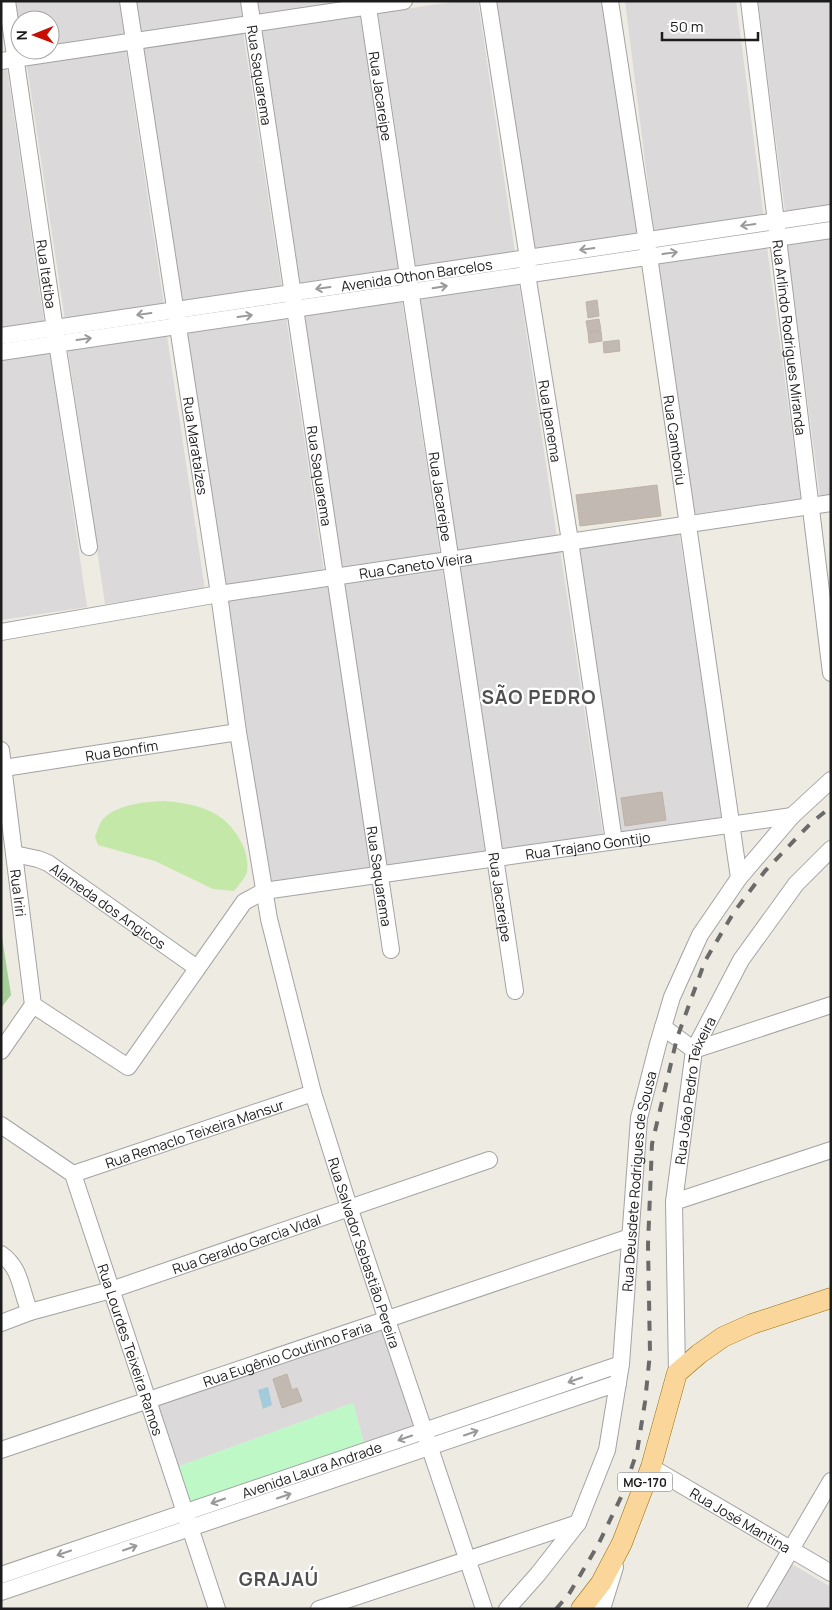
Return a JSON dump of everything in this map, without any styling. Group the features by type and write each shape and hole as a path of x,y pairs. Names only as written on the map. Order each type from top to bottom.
{"main road":[{"path":"677,1372 723,1337 752,1324 831,1298"},
{"path":"699,1354 725,1348 831,1312"},
{"name":"MG-170","path":"581,1609 600,1583 623,1541 651,1467 677,1372"}],"street":[{"name":"Rua Itatiba","path":"8,1 9,60 90,547"},
{"name":"Rua Marataízes","path":"128,1 219,594 238,732 264,891"},
{"name":"Rua Saquarema","path":"249,1 391,950"},
{"path":"9,60 252,24 368,4 404,1"},
{"name":"Rua Ipanema","path":"488,1 614,841"},
{"name":"Rua Camboriu","path":"610,1 649,256 738,878"},
{"name":"Rua Arlindo Rodrigues Miranda","path":"749,1 831,673"},
{"name":"Rua Jacareipe","path":"368,4 515,991"},
{"name":"Avenida Othon Barcelos","path":"528,266 646,240 831,213"},
{"name":"Avenida Othon Barcelos","path":"1,336 56,335 528,266 649,256 831,230"},
{"name":"Avenida Othon Barcelos","path":"1,352 56,335"},
{"name":"Rua Caneto Vieira","path":"1,632 219,594 831,503"},
{"name":"Rua Bonfim","path":"4,768 238,732"},
{"name":"Rua Iriri","path":"1,750 33,1005"},
{"name":"Rua Deusdete Rodrigues de Sousa","path":"507,1609 538,1574 578,1523 607,1450 621,1364 639,1118 672,997 700,935 738,878 792,816 831,780"},
{"name":"Rua Trajano Gontijo","path":"264,891 792,816"},
{"name":"Rua João Pedro Teixeira","path":"677,1372 674,1202 694,1050 741,960 796,884 831,849"},
{"name":"Alameda dos Angicos","path":"14,854 48,863 198,968"},
{"path":"1,1051 33,1005 128,1067 244,902 264,891"},
{"name":"Rua Salvador Sebastião Pereira","path":"264,891 269,919 313,1093 349,1207 484,1609"},
{"path":"663,1027 694,1050 831,1004"},
{"name":"Rua Remaclo Teixeira Mansur","path":"74,1174 313,1093"},
{"path":"1,1126 74,1174"},
{"path":"674,1202 831,1150"},
{"name":"Rua Geraldo Garcia Vidal","path":"1,1323 30,1312 111,1290 489,1160"},
{"name":"Rua Lourdes Teixeira Ramos","path":"74,1174 217,1609"},
{"name":"Rua Eugênio Coutinho Faria","path":"1,1450 630,1237"},
{"path":"1,1254 16,1269 30,1312"},
{"name":"Avenida Laura Andrade","path":"1,1575 621,1364"},
{"name":"Avenida Laura Andrade","path":"1,1592 618,1383"},
{"name":"Rua José Mantina","path":"651,1467 831,1573"},
{"path":"756,1609 831,1481"},
{"path":"319,1609 578,1523"},
{"path":"602,1609 623,1541"}],"shaded area":[{"path":"12,1 119,1 125,35 60,46 60,10 13,10"},
{"path":"134,1 241,1 244,17 140,35"},
{"path":"255,1 356,1 258,18"},
{"path":"459,1 478,1 515,252 416,267 378,13"},
{"path":"496,1 603,1 637,237 534,251"},
{"path":"625,1 736,1 764,219 654,233"},
{"path":"758,1 831,1 831,205 785,211"},
{"path":"362,15 399,269 300,284 262,29"},
{"path":"243,32 282,288 179,304 141,48"},
{"path":"126,51 164,305 65,320 27,66"},
{"path":"7,68 44,322 1,329 1,69"},
{"path":"831,238 831,495 820,496 787,244"},
{"path":"767,247 801,499 692,514 658,261"},
{"path":"519,284 557,538 457,553 420,299"},
{"path":"402,300 440,554 341,569 303,315"},
{"path":"286,317 324,571 225,586 187,332"},
{"path":"167,336 205,590 105,604 68,350"},
{"path":"50,353 87,607 1,620 1,360"},
{"path":"679,532 722,817 621,833 578,548"},
{"path":"560,549 603,834 502,849 459,564"},
{"path":"442,567 485,852 384,868 341,583"},
{"path":"329,582 371,867 270,883 227,598"},
{"path":"387,1319 425,1431 366,1451 353,1403 171,1469 148,1401"},
{"path":"790,1563 831,1587 831,1609 763,1609"}],"green space":[{"path":"163,801 201,807 230,825 244,848 247,862 246,875 234,891 213,889 155,861 98,845 95,837 103,819 109,814 132,805"},
{"path":"1,931 11,995 1,1008"},
{"path":"353,1403 366,1451 185,1512 171,1469"}],"water":[{"path":"268,1387 272,1405 263,1409 258,1390"}],"building":[{"path":"597,300 599,316 588,318 586,302"},
{"path":"599,319 601,330 588,332 586,321"},
{"path":"601,331 602,341 589,343 588,332"},
{"path":"619,340 620,351 604,353 603,342"},
{"path":"657,485 661,516 580,526 576,495"},
{"path":"662,792 666,820 625,826 621,798"},
{"path":"287,1374 292,1390 297,1388 302,1401 282,1408 273,1379"}],"railway":[{"path":"556,1609 569,1594 598,1545 622,1495 637,1452 650,1353 648,1245 652,1144 677,1038 705,961 734,912 765,871 811,823 831,807"}],"district":[{"name":"SÃO PEDRO","path":"539,697"},
{"name":"GRAJAÚ","path":"279,1579"}]}
